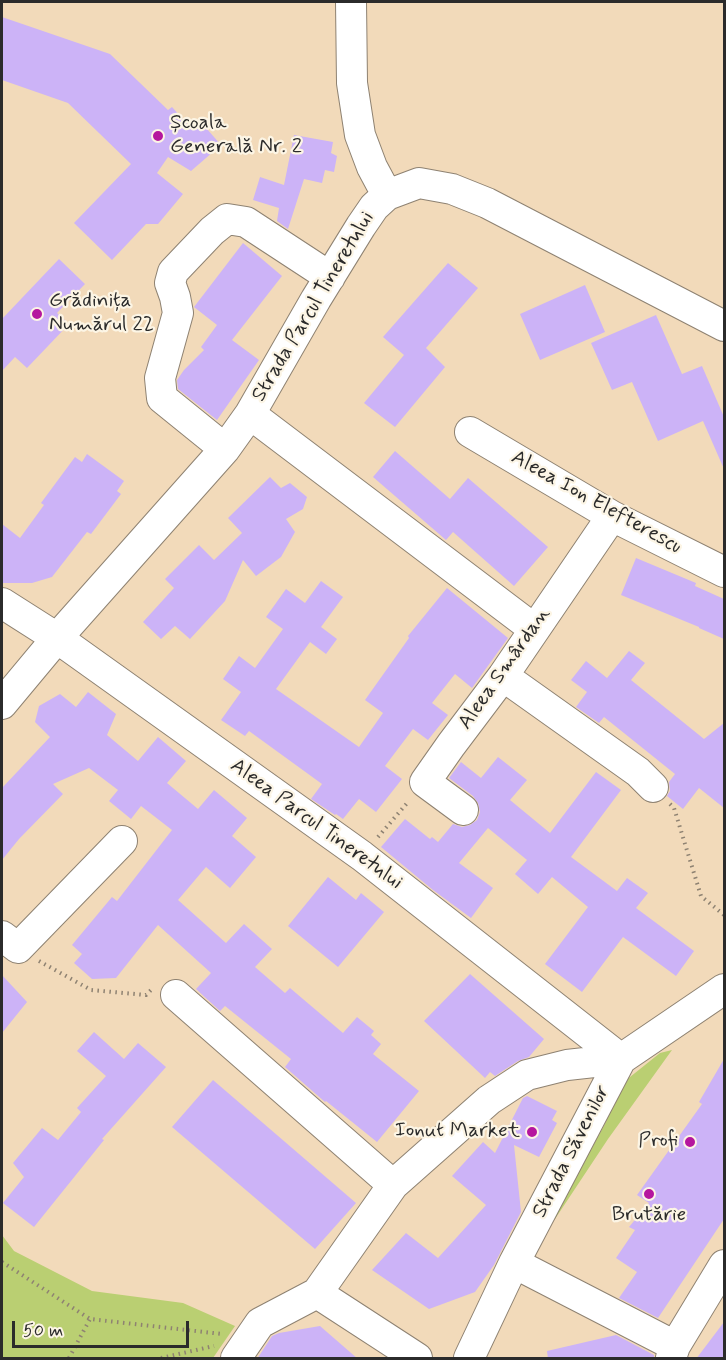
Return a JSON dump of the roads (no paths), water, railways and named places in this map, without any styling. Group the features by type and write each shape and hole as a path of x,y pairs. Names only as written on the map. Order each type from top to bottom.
{"street":[{"path":"351,2 352,83 360,135 372,167 387,195"},
{"name":"Strada Parcul Tineretului","path":"2,704 57,638 225,449 250,414 374,207 387,195 419,183 452,189 487,203 724,326"},
{"path":"225,449 162,398 160,378 178,313 170,283 173,272 226,219 246,222 330,277"},
{"path":"250,414 534,629"},
{"name":"Aleea Ion Elefterescu","path":"470,432 612,516 724,572"},
{"name":"Aleea Smârdan","path":"464,810 424,782 503,676 612,516"},
{"name":"Aleea Parcul Tineretului","path":"2,603 57,638 362,856 621,1059"},
{"path":"503,676 638,772 653,787"},
{"path":"10,942 122,841"},
{"name":"Strada Săvenilor","path":"469,1359 514,1263 621,1059 724,989"},
{"path":"176,995 393,1185"},
{"path":"243,1348 260,1323 317,1293 393,1185 489,1100 527,1075 567,1065 621,1059"},
{"path":"514,1263 673,1352 724,1265"},
{"path":"317,1293 417,1359"}],"place":[{"name":"Școala Generală Nr. 2","path":"158,136"},
{"name":"Grădinița Numărul 22","path":"37,314"},
{"name":"Ionut Market","path":"532,1132"},
{"name":"Profi","path":"690,1142"},
{"name":"Brutărie","path":"649,1194"}]}
